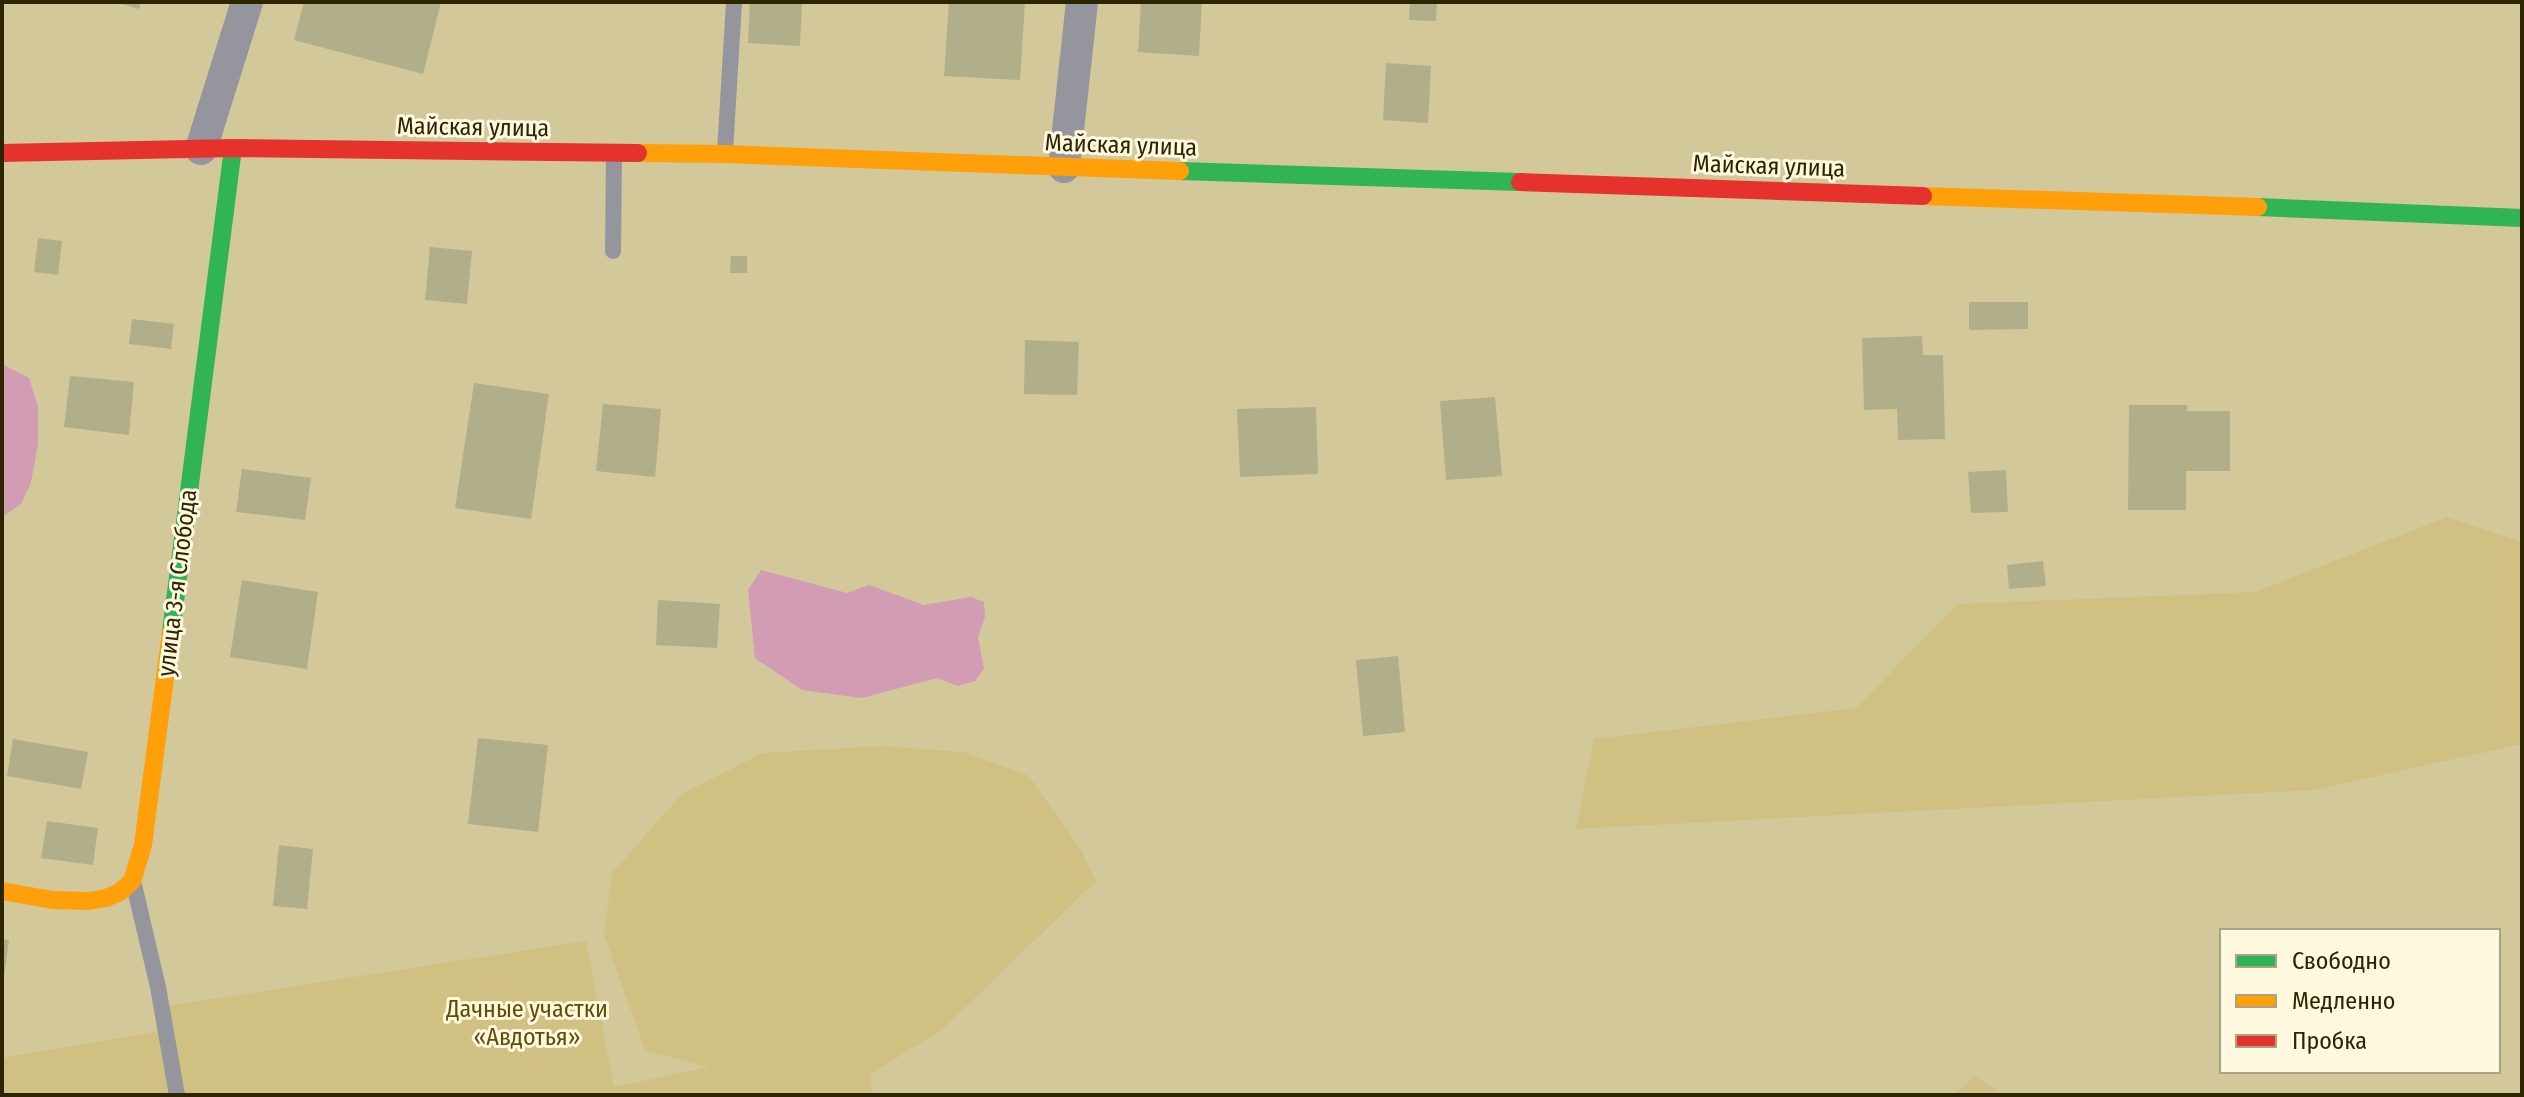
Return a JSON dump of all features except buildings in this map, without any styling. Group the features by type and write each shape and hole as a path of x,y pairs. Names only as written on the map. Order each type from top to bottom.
{"street":[{"path":"201,149 247,2"},
{"path":"1064,167 1082,2"},
{"name":"Майская улица","path":"2,153 233,148 725,154 2522,218"},
{"name":"улица 3-я Слобода","path":"133,880 143,845 233,148"},
{"path":"2,891 86,902 113,897 133,880"}],"lane":[{"path":"725,154 734,2"},
{"path":"613,251 614,153"},
{"path":"133,880 158,987 177,1095"}],"green space":[{"path":"2447,517 2522,542 2522,744 2314,790 1576,829 1594,739 1856,708 1957,604 2255,592"},
{"name":"Дачные участки «Авдотья»","path":"882,746 964,752 1029,776 1081,850 1096,881 942,1030 870,1074 873,1095 2,1095 2,1058 171,1029 167,1006 586,941 614,1087 709,1067 645,1050 604,935 612,873 682,794 762,753"},
{"path":"1975,1076 2003,1095 1952,1095"}],"shaded area":[{"path":"2,364 29,378 38,407 38,444 31,482 21,504 2,517"},
{"path":"761,570 847,593 869,585 924,605 971,597 984,602 985,617 978,637 984,669 975,681 958,686 937,678 862,698 802,690 755,658 748,590"}],"traffic: fast":[{"path":"171,632 233,148"},
{"path":"1180,171 1520,182"},
{"path":"2258,207 2522,218"}],"traffic: slow":[{"path":"638,153 1180,171"},
{"path":"1923,196 2258,207"},
{"path":"2,891 52,900 89,901 120,892 132,881 143,845 171,632"}],"traffic: jam":[{"path":"2,153 233,148 638,153"},
{"path":"1520,182 1923,196"}]}
